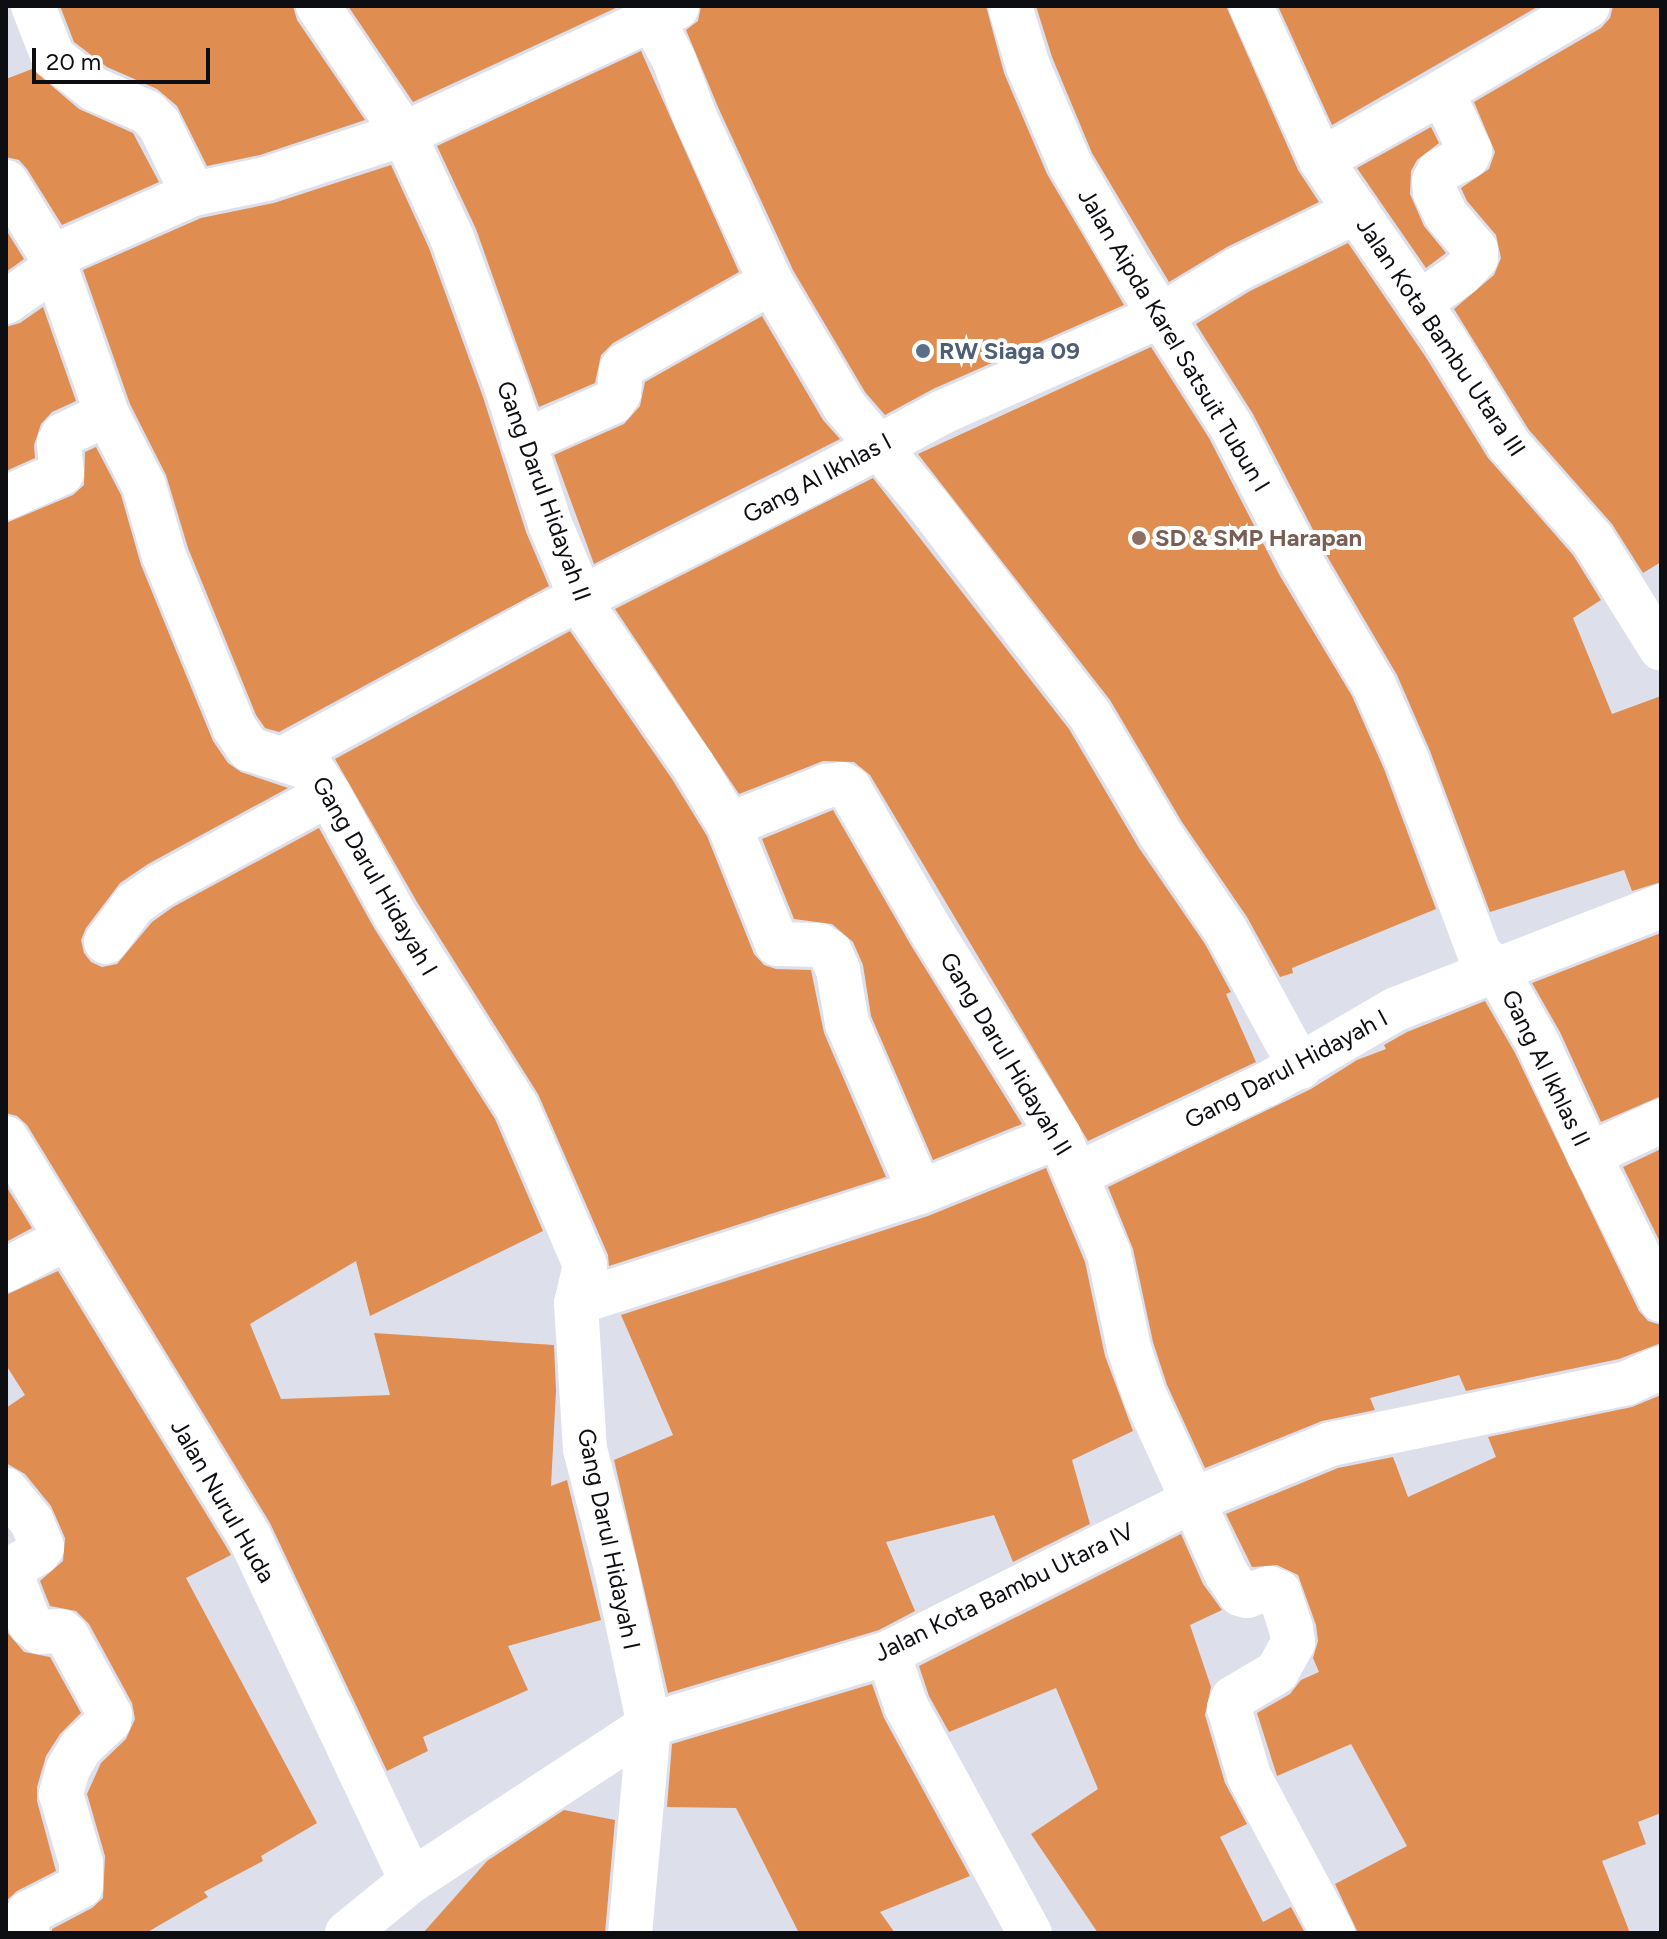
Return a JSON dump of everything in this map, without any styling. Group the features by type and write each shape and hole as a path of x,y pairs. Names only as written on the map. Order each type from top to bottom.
{"street":[{"path":"33,6 53,57 94,89 147,112 159,124 193,194"},
{"name":"Gang Darul Hidayah II","path":"318,6 404,134 452,238 581,601 693,765 729,825 777,944 819,945 830,952 838,970 847,1023 857,1050 920,1192"},
{"name":"Jalan Aipda Karel Satsuit Tubun I","path":"1010,6 1028,66 1070,164 1127,263 1231,426 1302,563 1374,685 1407,760 1479,953 1495,968"},
{"name":"Jalan Kota Bambu Utara III","path":"1251,6 1321,160 1419,303 1509,445 1593,540 1661,649"},
{"path":"1321,160 1442,92 1579,8"},
{"path":"6,302 54,262 193,194 266,179 404,134 665,12 674,60 695,117 771,282 845,407 875,447 929,506 1090,715 1161,835 1226,931 1300,1067"},
{"path":"1419,303 1461,274 1476,258 1476,250 1446,215 1435,192 1434,181 1439,171 1467,157 1470,151 1442,92"},
{"name":"Gang Darul Hidayah I","path":"6,182 54,262 107,414 144,486 164,556 234,727 249,749 312,769 329,794 395,915 517,1107 585,1265 576,1303 585,1449 616,1569 649,1725 630,1933"},
{"name":"Gang Al Ikhlas I","path":"284,758 539,619 581,601 943,412 1162,315 1238,269 1357,211"},
{"path":"523,442 613,402 625,365 771,282"},
{"path":"6,498 62,473 59,443 63,435 107,414"},
{"name":"Gang Darul Hidayah II","path":"729,825 826,786 842,784 849,788 933,934 1069,1155 1109,1254 1129,1348 1144,1394 1234,1587 1247,1596 1269,1588 1279,1592 1293,1643 1277,1672 1233,1698 1229,1708 1249,1776 1333,1933"},
{"path":"106,942 134,904 160,886 329,794"},
{"name":"Gang Al Ikhlas II","path":"1661,906 1495,968 1537,1042 1661,1300"},
{"name":"Gang Darul Hidayah I","path":"576,1303 920,1192 1069,1155 1300,1067 1396,1009 1495,968"},
{"name":"Gang Al Ikhlas II","path":"1589,1155 1661,1121"},
{"name":"Jalan Nurul Huda","path":"6,1138 249,1536 411,1881"},
{"path":"6,1270 65,1239"},
{"name":"Jalan Kota Bambu Utara IV","path":"347,1933 411,1881 649,1725 888,1653 1193,1500 1331,1444 1627,1383 1661,1368"},
{"path":"6,1490 32,1522 42,1547 38,1553 12,1568 11,1574 30,1624 40,1632 61,1631 67,1636 110,1715 109,1721 81,1747 68,1769 61,1794 81,1863 81,1886 28,1913 24,1921 28,1933"},
{"path":"888,1653 906,1706 1030,1933"}],"building":[{"path":"60,6 293,6 297,20 365,120 260,155 207,166 177,106 157,89 107,67 74,42"},
{"path":"348,6 620,6 413,102"},
{"path":"701,6 986,6 1004,73 1047,174 1124,305 933,389 885,415 865,392 793,270 718,107 686,30 698,21"},
{"path":"1036,6 1226,6 1298,170 1319,202 1227,247 1169,282 1092,153 1052,57"},
{"path":"1278,6 1539,6 1332,125"},
{"path":"1613,6 1661,6 1661,562 1643,573 1612,524 1529,430 1454,309 1494,275 1501,258 1496,235 1467,201 1461,188 1489,169 1495,152 1474,102 1601,28 1610,18"},
{"path":"641,51 739,272 613,343 601,355 595,383 539,407 476,229 437,146"},
{"path":"32,69 79,109 133,133 159,182 62,225 27,169 19,160 6,157 6,79"},
{"path":"1431,127 1439,143 1417,160 1411,171 1410,194 1424,226 1446,253 1426,268 1357,168"},
{"path":"391,165 429,248 483,397 526,532 549,586 279,732 265,728 256,715 188,548 166,475 130,404 83,270 201,218 274,203"},
{"path":"6,230 24,259 6,272"},
{"path":"1348,243 1425,356 1488,458 1573,555 1601,600 1573,618 1612,714 1661,696 1661,882 1632,891 1624,870 1490,912 1430,751 1397,675 1324,551 1253,414 1196,324 1250,291"},
{"path":"43,307 76,401 52,412 41,424 34,445 35,458 6,471 6,327 20,323"},
{"path":"762,316 823,420 840,439 594,564 554,455 624,424 640,406 645,382"},
{"path":"1151,347 1209,438 1280,576 1352,696 1384,769 1436,909 1292,968 1293,973 1280,977 1247,917 1182,822 1110,700 918,454"},
{"path":"96,447 121,495 141,565 213,741 228,763 241,772 288,788 148,864 120,883 86,928 81,940 84,953 91,962 102,967 117,964 152,922 173,907 319,828 374,928 495,1119 543,1231 370,1316 356,1261 250,1324 281,1399 390,1395 374,1333 554,1345 556,1391 551,1486 567,1480 601,1620 508,1646 528,1690 423,1737 428,1751 387,1771 270,1523 27,1125 17,1116 6,1113 6,523 73,495 84,485 85,452"},
{"path":"873,478 1069,729 1139,848 1205,944 1231,992 1226,994 1256,1062 1088,1141 870,775 854,762 823,761 739,794 615,609"},
{"path":"570,631 672,779 707,836 754,954 764,965 776,969 811,970 824,1033 886,1177 609,1266 608,1255 538,1094 417,902 335,759"},
{"path":"833,810 912,947 1022,1124 933,1160 871,1016 863,965 853,942 832,924 794,919 762,839"},
{"path":"1661,933 1661,1096 1601,1122 1560,1032 1532,983"},
{"path":"1485,1001 1515,1053 1639,1311 1648,1321 1661,1325 1661,1343 1619,1359 1466,1391 1459,1375 1370,1398 1375,1410 1322,1421 1205,1468 1167,1385 1153,1342 1133,1249 1108,1187 1311,1089 1357,1060 1386,1049 1384,1045 1407,1032"},
{"path":"1661,1149 1661,1244 1623,1167"},
{"path":"1046,1168 1085,1262 1105,1356 1133,1431 1072,1460 1090,1524 1013,1562 994,1515 886,1542 915,1611 879,1630 668,1693 614,1460 673,1435 621,1315 928,1216"},
{"path":"6,1186 32,1228 6,1242"},
{"path":"58,1271 231,1555 186,1578 317,1823 261,1856 263,1861 204,1892 208,1897 146,1933 52,1933 52,1929 92,1908 103,1898 105,1856 87,1794 101,1763 126,1739 135,1719 132,1703 89,1624 76,1611 50,1606 40,1581 63,1561 65,1538 51,1506 25,1474 6,1463 6,1408 25,1395 6,1365 6,1295"},
{"path":"1661,1395 1661,1813 1638,1822 1646,1844 1602,1861 1630,1933 1358,1933 1335,1884 1407,1846 1351,1744 1277,1776 1257,1713 1290,1694 1301,1680 1319,1672 1313,1658 1318,1641 1316,1625 1298,1575 1277,1565 1252,1567 1226,1514 1338,1468 1393,1457 1408,1497 1496,1457 1488,1437 1632,1407"},
{"path":"1181,1534 1203,1584 1222,1610 1190,1625 1211,1687 1205,1715 1225,1783 1247,1824 1220,1837 1263,1922 1291,1907 1305,1933 1098,1933 1031,1834 1098,1789 1056,1688 949,1732 929,1696 919,1666"},
{"path":"6,1631 24,1652 50,1657 81,1713 60,1734 46,1756 37,1787 37,1801 56,1871 17,1891 6,1901"},
{"path":"872,1684 884,1718 970,1876 880,1912 895,1933 799,1933 736,1808 667,1807 672,1744"},
{"path":"564,1810 615,1820 605,1933 423,1933 487,1861"}],"place":[{"name":"RW Siaga 09","path":"923,351"},
{"name":"SD & SMP Harapan","path":"1139,538"}]}
